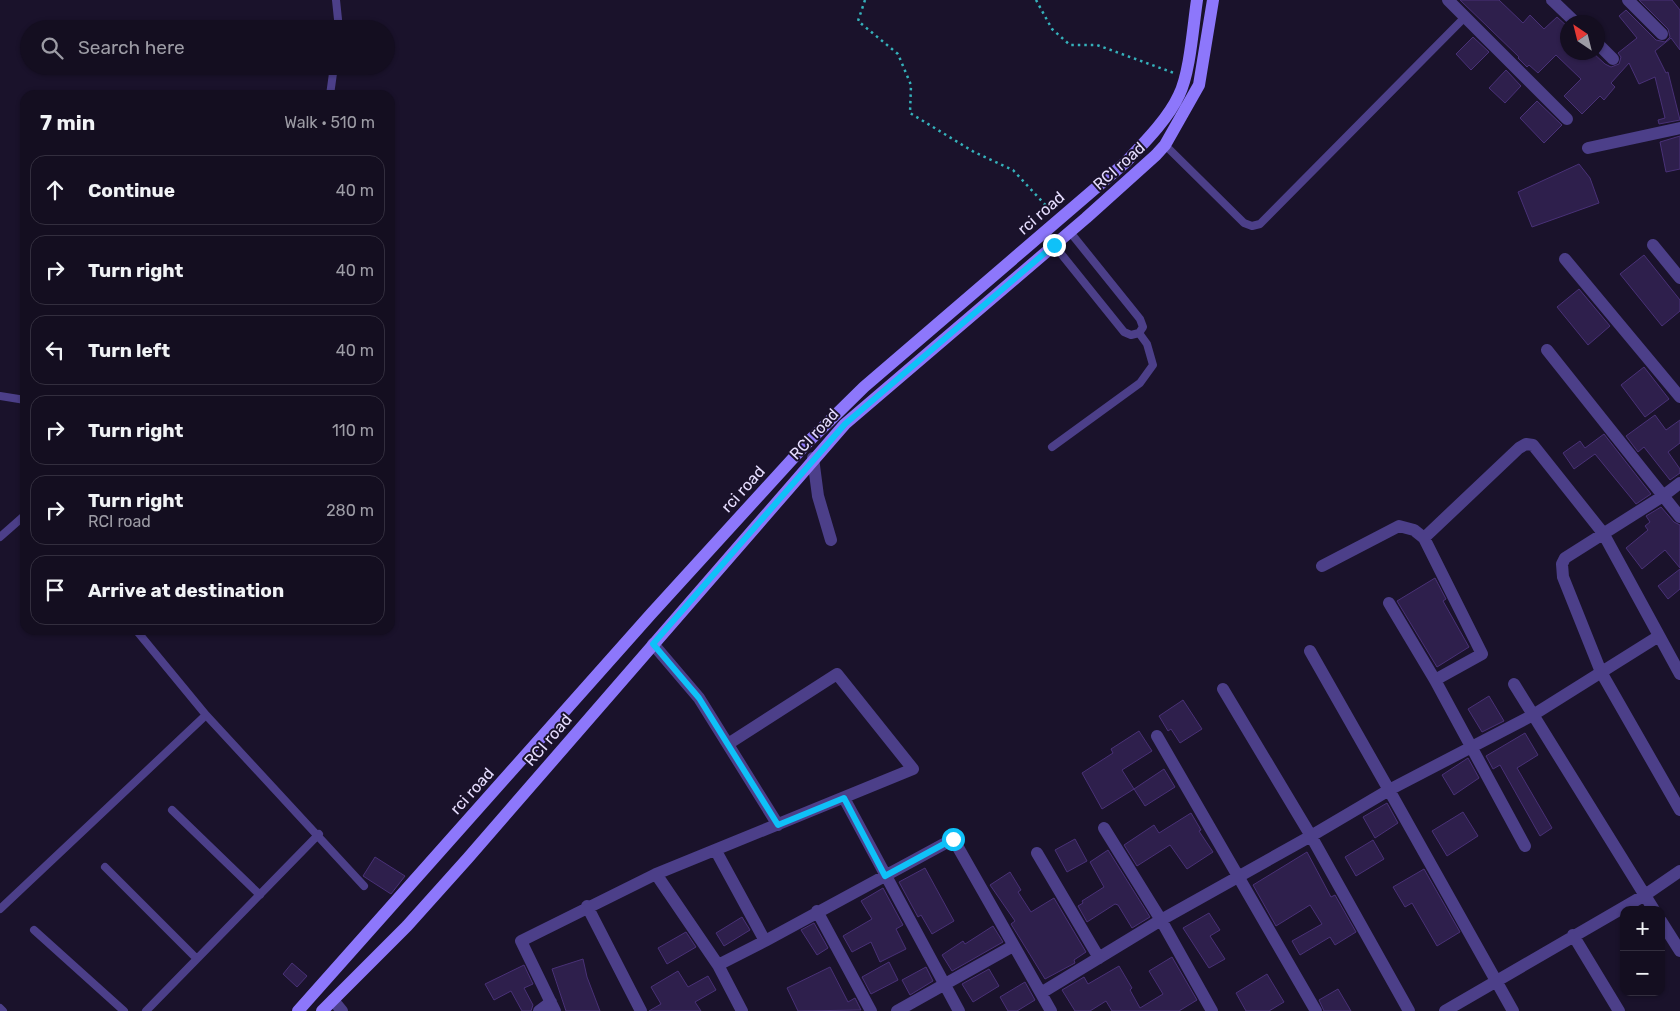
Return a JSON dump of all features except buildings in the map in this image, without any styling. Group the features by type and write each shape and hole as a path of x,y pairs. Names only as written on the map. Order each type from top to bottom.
{"main road":[{"name":"rci road","path":"298,1011 594,678 807,443 864,387 1126,162 1152,135 1179,95 1197,0"},
{"name":"RCI road","path":"322,1011 407,926 813,458 845,424 1070,232 1165,145 1200,85 1213,0"},
{"path":"951,313 961,325"},
{"path":"594,678 612,691"}],"street":[{"path":"1448,0 1567,120"},
{"path":"1552,0 1568,15"},
{"path":"1628,0 1662,34"},
{"path":"1605,52 1612,59"},
{"path":"1588,148 1680,128"},
{"path":"1652,245 1680,278"},
{"path":"1565,259 1680,398"},
{"path":"1547,350 1680,517"},
{"path":"1424,538 1519,448 1526,444 1533,445 1603,533 1680,674"},
{"path":"813,458 818,496 831,540"},
{"path":"1680,483 1664,496 1565,558 1562,564 1563,577 1600,672 1680,810"},
{"path":"1322,566 1399,526 1414,530 1424,538 1482,654 1435,680"},
{"path":"1389,603 1435,680 1525,846"},
{"path":"1040,993 1161,920 1389,790 1532,715 1659,636"},
{"path":"653,644 699,698 778,825"},
{"path":"1310,652 1513,1011"},
{"path":"539,1011 553,1007 521,940 587,906 656,874 913,769 837,674 728,744"},
{"path":"1514,684 1652,906"},
{"path":"1223,689 1311,836 1409,1011"},
{"path":"1158,736 1316,1011"},
{"path":"844,798 959,1011"},
{"path":"1104,828 1161,920 1212,1011"},
{"path":"718,965 885,876 952,837 1051,1011"},
{"path":"716,851 765,941"},
{"path":"1036,853 1098,958"},
{"path":"1444,1011 1572,935 1645,895 1680,872"},
{"path":"656,874 718,965 742,1011"},
{"path":"587,906 641,1011"},
{"path":"817,911 871,1011"},
{"path":"1665,927 1680,950"},
{"path":"1572,935 1619,1011"},
{"path":"897,1011 1014,946"},
{"path":"333,1000 342,1011"}],"lane":[{"path":"336,0 338,20"},
{"path":"1165,145 1244,223 1252,226 1260,224 1465,17"},
{"path":"331,90 333,75"},
{"path":"1054,245 1124,332 1131,335 1139,333 1143,327 1140,319 1070,232"},
{"path":"1052,447 1140,383 1153,365 1147,344 1139,333"},
{"path":"0,396 20,399"},
{"path":"0,537 20,519"},
{"path":"140,635 206,715 318,834 364,886"},
{"path":"0,909 206,715"},
{"path":"172,810 260,895"},
{"path":"146,1011 318,834"},
{"path":"105,867 197,959"},
{"path":"34,930 124,1011"},
{"path":"0,1008 3,1011"}],"path":[{"path":"865,0 858,21 898,54 911,85 910,112 974,152 1013,170 1059,220"},
{"path":"1036,0 1052,29 1070,45 1097,45 1184,76"}],"route":[{"path":"953,839 885,876 844,798 778,825 699,698 653,644 813,458 845,424 1054,245"}]}
